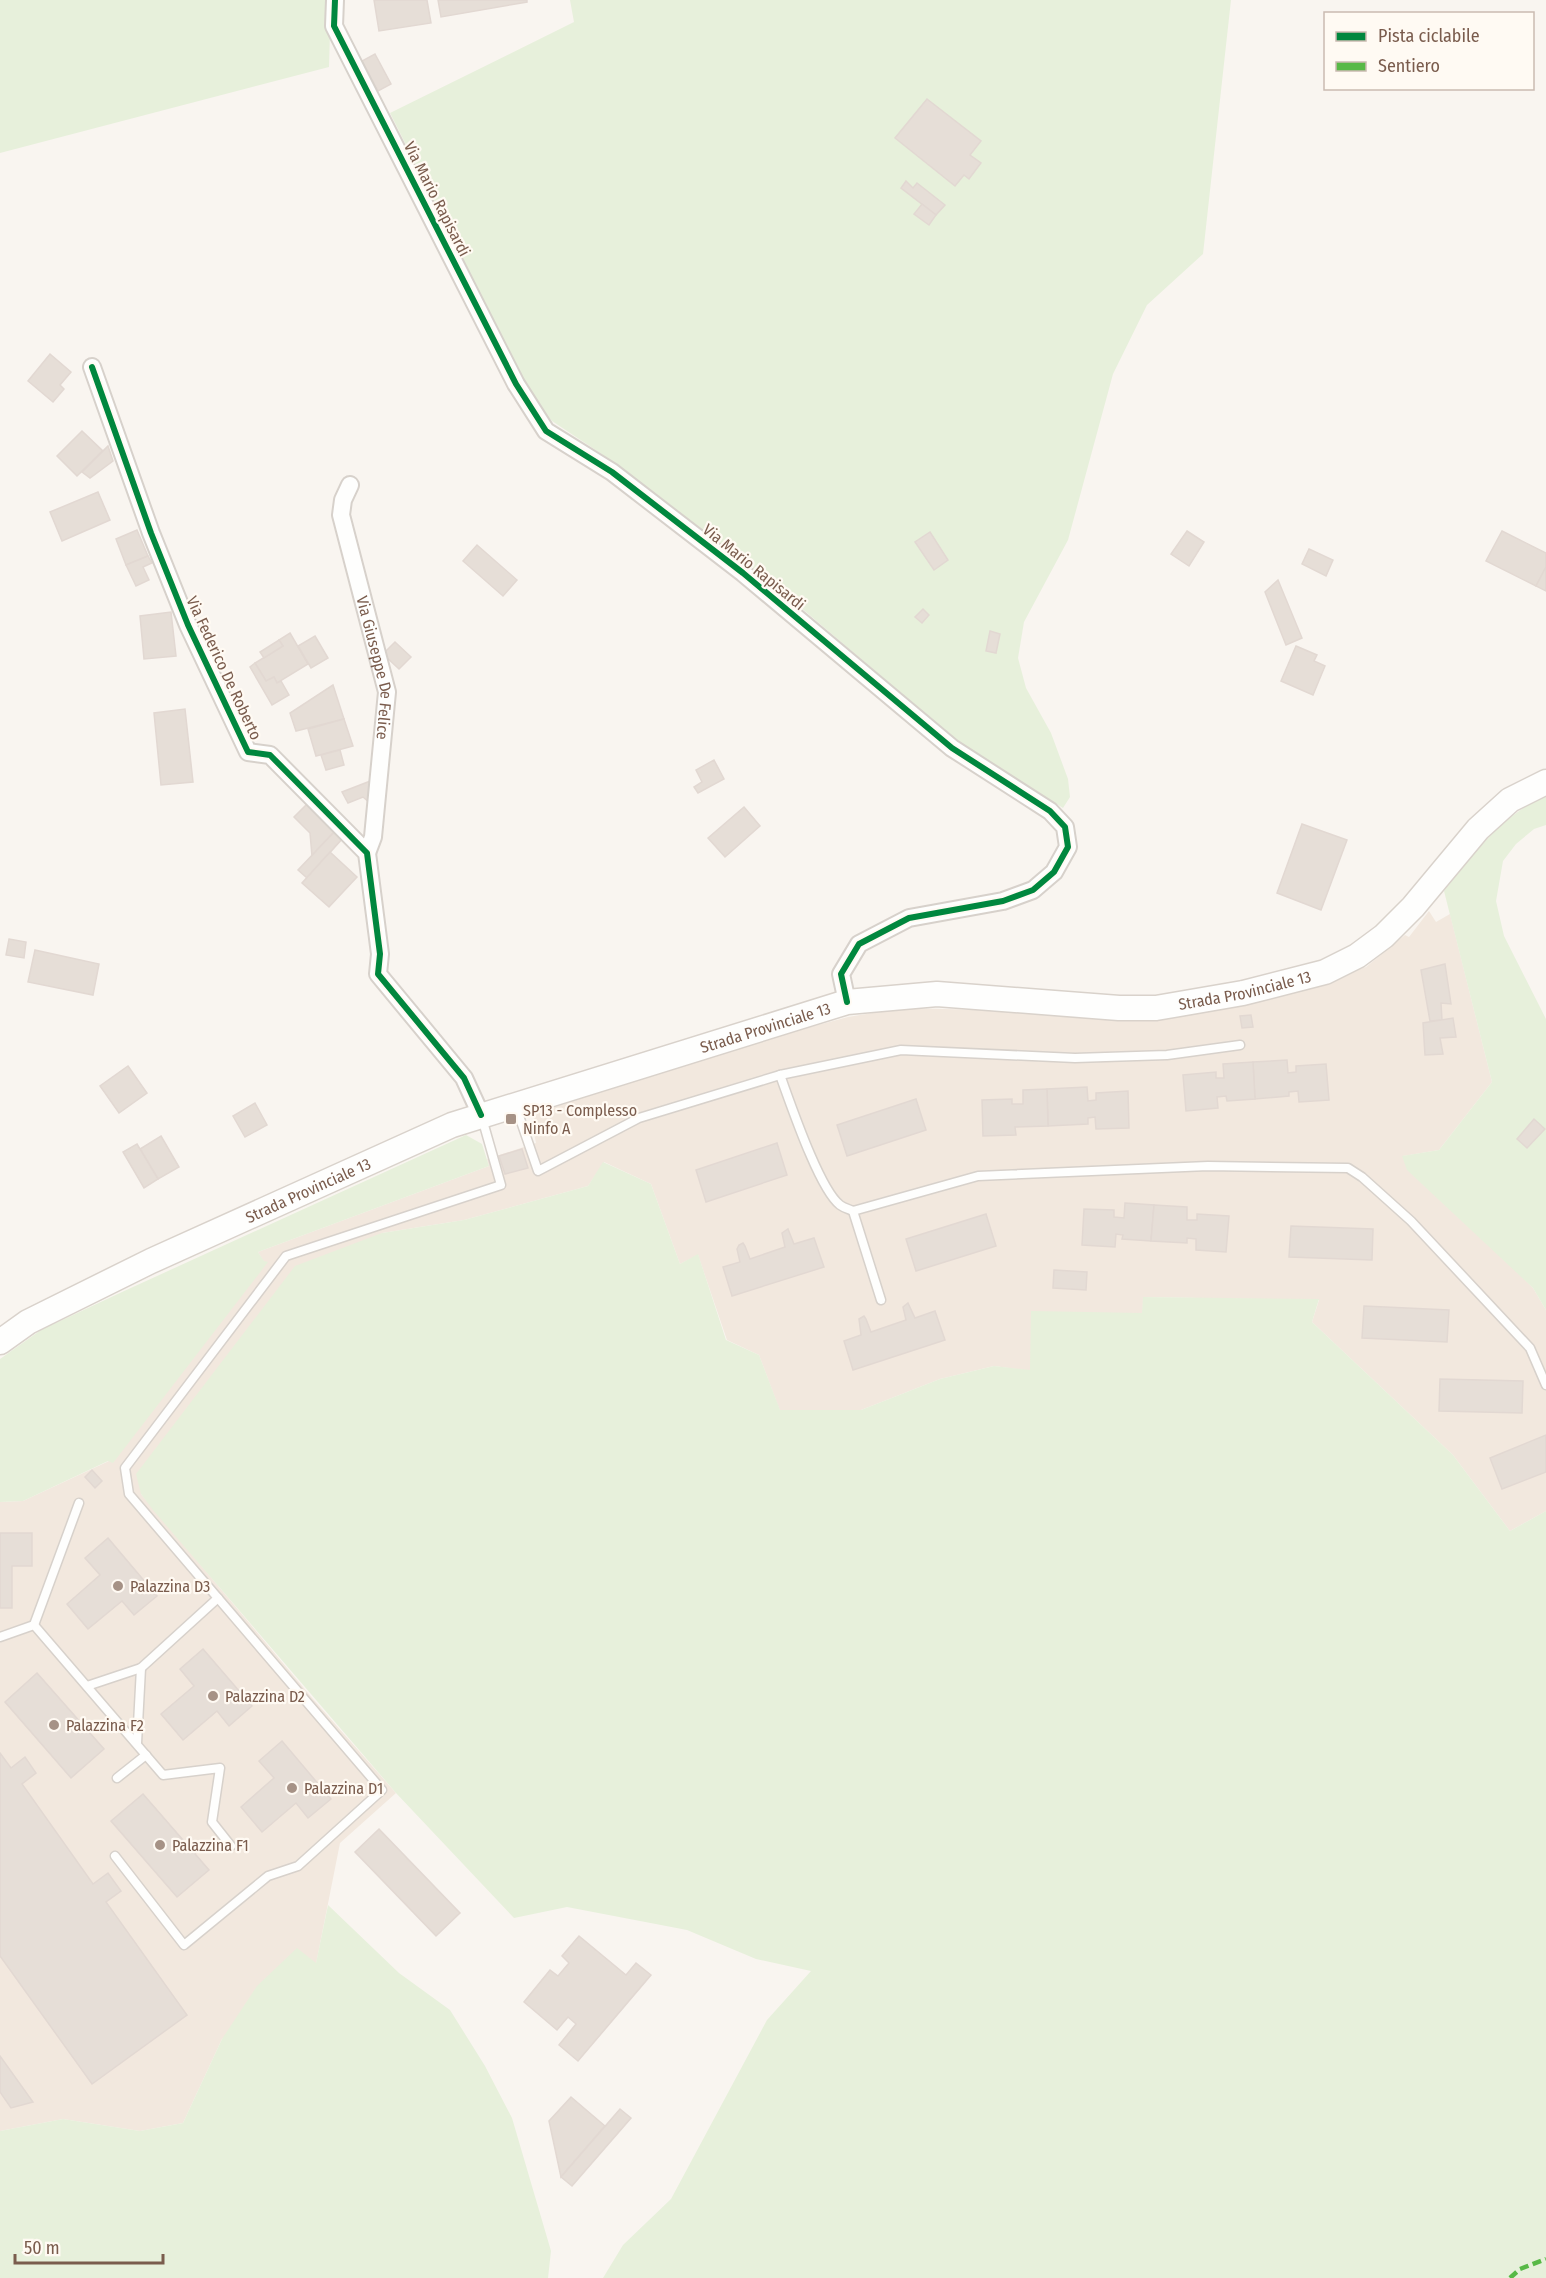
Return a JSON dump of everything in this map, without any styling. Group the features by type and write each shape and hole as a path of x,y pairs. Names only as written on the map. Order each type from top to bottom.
{"main road":[{"name":"Strada Provinciale 13","path":"0,1342 28,1322 151,1261 452,1125 847,1002 937,994 1119,1008 1156,1008 1243,993 1325,972 1358,956 1384,936 1413,907 1478,829 1510,800 1546,782"}],"street":[{"name":"Via Mario Rapisardi","path":"335,0 334,26 516,384 546,430 621,479 743,573 952,748 1050,811 1065,827 1068,847 1054,872 1033,890 1003,902 909,918 859,944 841,974 847,1002"},
{"name":"Via Federico De Roberto","path":"92,367 151,534 188,625 248,752 270,755 368,853"},
{"name":"Via Giuseppe De Felice","path":"350,485 343,500 341,515 387,692 373,837 368,853"},
{"path":"368,853 380,954 378,974 464,1078 481,1115"}],"lane":[{"path":"516,1104 538,1171 639,1118 780,1074 901,1050 1075,1058 1167,1055 1240,1045"},
{"path":"780,1074 793,1113 828,1190 840,1204 853,1211 978,1176 1208,1166 1348,1168 1362,1177 1412,1221 1530,1348 1546,1385"},
{"path":"115,1856 184,1945 268,1876 298,1866 382,1790 129,1494 125,1468 286,1256 501,1185 481,1115"},
{"path":"853,1211 881,1300"},
{"path":"34,1625 79,1503"},
{"path":"87,1686 141,1668 218,1598"},
{"path":"0,1637 34,1625"},
{"path":"34,1625 163,1775 220,1768 212,1822 231,1846"},
{"path":"137,1743 141,1668"},
{"path":"117,1778 146,1755"}],"shaded area":[{"path":"1429,911 1436,922 1450,914 1492,1082 1439,1150 1403,1156 1533,1288 1546,1310 1546,1511 1510,1531 1453,1455 1312,1322 1319,1300 1143,1297 1142,1372 1030,1371 994,1366 940,1379 861,1410 780,1411 759,1355 727,1340 698,1255 680,1264 651,1184 604,1162 588,1186 464,1220 382,1233 141,1494 313,1699 396,1793 340,1843 316,1964 222,2039 183,2123 140,2131 63,2119 0,2131 0,1502 23,1501 109,1461 264,1262 258,1252 489,1166 487,1159 536,1143 532,1123 537,1113 743,1045 848,1017 903,1008 985,1010 1098,1019 1155,1018 1290,993 1366,967 1405,935 1409,937"}],"green space":[{"path":"0,0 331,0 329,67 0,153"},
{"path":"570,0 1231,0 1203,254 1147,305 1113,374 1068,540 1024,622 1018,658 1026,688 1051,733 1068,779 1070,797 1063,808 952,737 806,612 615,463 552,421 534,401 390,113 574,22"},
{"path":"1546,795 1546,825 1534,829 1516,844 1503,861 1496,901 1504,936 1546,1019 1546,1310 1533,1288 1407,1170 1402,1156 1439,1150 1492,1082 1444,891 1489,837 1515,814"},
{"path":"466,1135 482,1144 489,1166 258,1252 264,1261 268,1262 113,1463 108,1461 23,1501 0,1502 0,1359 41,1330"},
{"path":"603,1162 651,1184 680,1264 698,1254 726,1340 759,1355 780,1410 861,1410 940,1379 994,1366 1030,1370 1031,1311 1142,1313 1143,1297 1319,1299 1312,1322 1453,1455 1510,1531 1546,1511 1546,2278 603,2278 623,2245 671,2199 767,2020 811,1971 756,1959 687,1930 567,1907 514,1918 396,1793 153,1510 141,1494 136,1474 295,1266 382,1233 464,1220 588,1186"},
{"path":"328,1905 399,1973 450,2010 485,2066 512,2118 551,2251 548,2278 0,2278 0,2131 63,2119 140,2131 183,2123 222,2039 257,1986 297,1948 316,1963"}],"building":[{"path":"374,0 427,0 431,23 379,31"},
{"path":"438,0 527,0 527,2 441,17"},
{"path":"375,54 391,84 378,91 362,61"},
{"path":"927,99 981,141 970,155 981,163 969,179 964,175 955,186 895,138"},
{"path":"906,181 913,188 917,183 945,205 936,215 901,188"},
{"path":"922,204 936,215 929,225 914,214"},
{"path":"50,354 71,372 60,385 64,389 53,402 28,381"},
{"path":"82,431 103,451 77,476 57,456"},
{"path":"108,446 113,461 90,478 82,472"},
{"path":"98,492 110,520 62,541 50,512"},
{"path":"137,530 148,556 126,565 116,539"},
{"path":"1187,531 1204,542 1189,566 1171,554"},
{"path":"1502,531 1546,553 1546,567 1536,586 1486,561"},
{"path":"930,532 948,560 934,570 915,542"},
{"path":"477,545 517,580 503,596 463,561"},
{"path":"1309,549 1333,560 1326,576 1302,564"},
{"path":"148,556 152,563 143,567 149,580 136,586 126,565"},
{"path":"1546,567 1546,591 1536,586"},
{"path":"1278,580 1302,638 1286,645 1265,592"},
{"path":"923,609 929,615 922,623 915,617"},
{"path":"171,612 176,656 144,659 140,616"},
{"path":"990,631 1000,634 996,653 986,651"},
{"path":"290,633 308,664 277,683 274,677 266,681 255,663 283,646 279,640"},
{"path":"315,636 328,658 311,668 298,646"},
{"path":"279,640 283,646 264,658 260,652"},
{"path":"395,642 411,657 399,669 383,654"},
{"path":"1296,646 1317,655 1314,661 1325,666 1313,695 1281,681"},
{"path":"255,663 266,681 274,677 277,683 281,681 289,695 272,705 250,667"},
{"path":"333,685 344,719 296,731 290,713"},
{"path":"185,709 193,782 161,785 154,713"},
{"path":"344,719 353,746 316,756 308,729"},
{"path":"340,750 344,765 326,770 321,755"},
{"path":"714,760 724,779 698,793 694,787 702,782 696,770"},
{"path":"373,780 370,803 363,797 348,803 342,792"},
{"path":"307,804 335,831 312,856 310,833 294,817"},
{"path":"744,807 760,826 725,857 708,838"},
{"path":"1302,824 1347,840 1321,910 1277,893"},
{"path":"335,831 343,838 307,878 298,870"},
{"path":"330,852 357,877 329,907 302,883"},
{"path":"9,939 26,942 24,958 6,955"},
{"path":"35,950 99,964 93,995 28,982"},
{"path":"1445,964 1451,1004 1441,1003 1442,1020 1430,1021 1421,970"},
{"path":"1251,1015 1253,1027 1242,1028 1240,1016"},
{"path":"1453,1018 1456,1037 1440,1038 1443,1054 1425,1055 1423,1023"},
{"path":"1287,1060 1288,1073 1296,1072 1296,1066 1326,1064 1329,1100 1299,1102 1298,1091 1289,1092 1289,1096 1255,1099 1253,1062"},
{"path":"1253,1062 1255,1099 1227,1101 1226,1096 1217,1097 1218,1108 1186,1111 1183,1075 1216,1072 1216,1078 1224,1078 1223,1064"},
{"path":"128,1066 147,1093 119,1113 100,1086"},
{"path":"1087,1087 1088,1101 1096,1100 1096,1093 1128,1091 1129,1128 1096,1129 1095,1117 1088,1118 1088,1124 1048,1126 1047,1089"},
{"path":"1047,1089 1048,1126 1015,1127 1016,1135 983,1136 982,1100 1012,1099 1012,1104 1023,1104 1023,1090"},
{"path":"916,1099 926,1130 847,1156 837,1125"},
{"path":"255,1103 267,1125 245,1137 233,1116"},
{"path":"1534,1119 1545,1129 1527,1148 1517,1139"},
{"path":"161,1136 179,1167 158,1179 140,1149"},
{"path":"777,1143 787,1175 706,1202 696,1170"},
{"path":"137,1144 158,1179 144,1188 123,1152"},
{"path":"522,1149 528,1168 505,1174 499,1156"},
{"path":"1125,1203 1154,1205 1151,1241 1122,1239 1123,1235 1116,1234 1115,1247 1082,1245 1084,1209 1114,1210 1114,1217 1124,1218"},
{"path":"1154,1205 1187,1207 1187,1220 1197,1220 1197,1214 1229,1216 1226,1252 1196,1250 1196,1239 1187,1238 1187,1243 1151,1241"},
{"path":"986,1214 996,1246 916,1271 906,1239"},
{"path":"1291,1226 1373,1229 1372,1260 1289,1257"},
{"path":"788,1229 794,1244 814,1238 824,1267 732,1296 723,1267 740,1262 737,1249 739,1245 743,1243 750,1259 785,1247 782,1233"},
{"path":"1054,1270 1087,1272 1086,1290 1053,1288"},
{"path":"908,1303 915,1318 935,1311 945,1340 853,1370 844,1341 861,1335 859,1319 864,1316 871,1332 906,1320 903,1307"},
{"path":"1364,1306 1449,1310 1447,1342 1362,1338"},
{"path":"1440,1379 1523,1381 1522,1413 1439,1411"},
{"path":"1546,1435 1546,1472 1502,1489 1490,1458"},
{"path":"92,1470 102,1481 95,1488 85,1477"},
{"path":"0,1533 32,1533 32,1566 12,1566 12,1608 0,1608"},
{"name":"Palazzina D3","path":"108,1538 157,1596 134,1615 122,1601 88,1629 67,1604 100,1575 85,1558"},
{"name":"Palazzina D2","path":"203,1649 252,1706 229,1726 217,1711 183,1740 161,1714 194,1686 180,1669"},
{"name":"Palazzina F2","path":"37,1673 104,1749 71,1778 5,1702"},
{"name":"Palazzina D1","path":"282,1741 331,1799 308,1818 296,1803 262,1832 241,1807 274,1778 259,1761"},
{"path":"0,1753 11,1768 25,1757 36,1773 22,1784 93,1884 108,1873 121,1891 106,1902 187,2015 92,2084 0,1956"},
{"name":"Palazzina F1","path":"143,1794 209,1870 177,1897 111,1821"},
{"path":"379,1829 460,1913 436,1936 355,1852"},
{"path":"579,1936 626,1975 636,1963 651,1975 578,2061 559,2045 576,2024 568,2017 557,2030 524,2002 550,1970 558,1976 569,1963 562,1956"},
{"path":"0,2056 33,2102 11,2108 0,2092"},
{"path":"571,2097 605,2126 561,2177 549,2121"},
{"path":"620,2109 631,2118 572,2186 561,2177"}],"marked path":[{"path":"1510,2278 1520,2269 1546,2259"}],"cycle path":[{"path":"335,0 334,26 516,384 546,431 612,472 743,573 952,748 1050,811 1065,827 1068,847 1054,872 1033,890 1003,901 909,918 859,944 841,974 847,1002"},
{"path":"92,367 151,533 188,625 248,752 270,755 367,853 380,954 378,974 464,1078 481,1115"}],"place":[{"name":"SP13 - Complesso Ninfo A","path":"511,1119"},
{"name":"Palazzina D3","path":"118,1586"},
{"name":"Palazzina D2","path":"213,1696"},
{"name":"Palazzina F2","path":"54,1725"},
{"name":"Palazzina D1","path":"292,1788"},
{"name":"Palazzina F1","path":"160,1845"}]}
